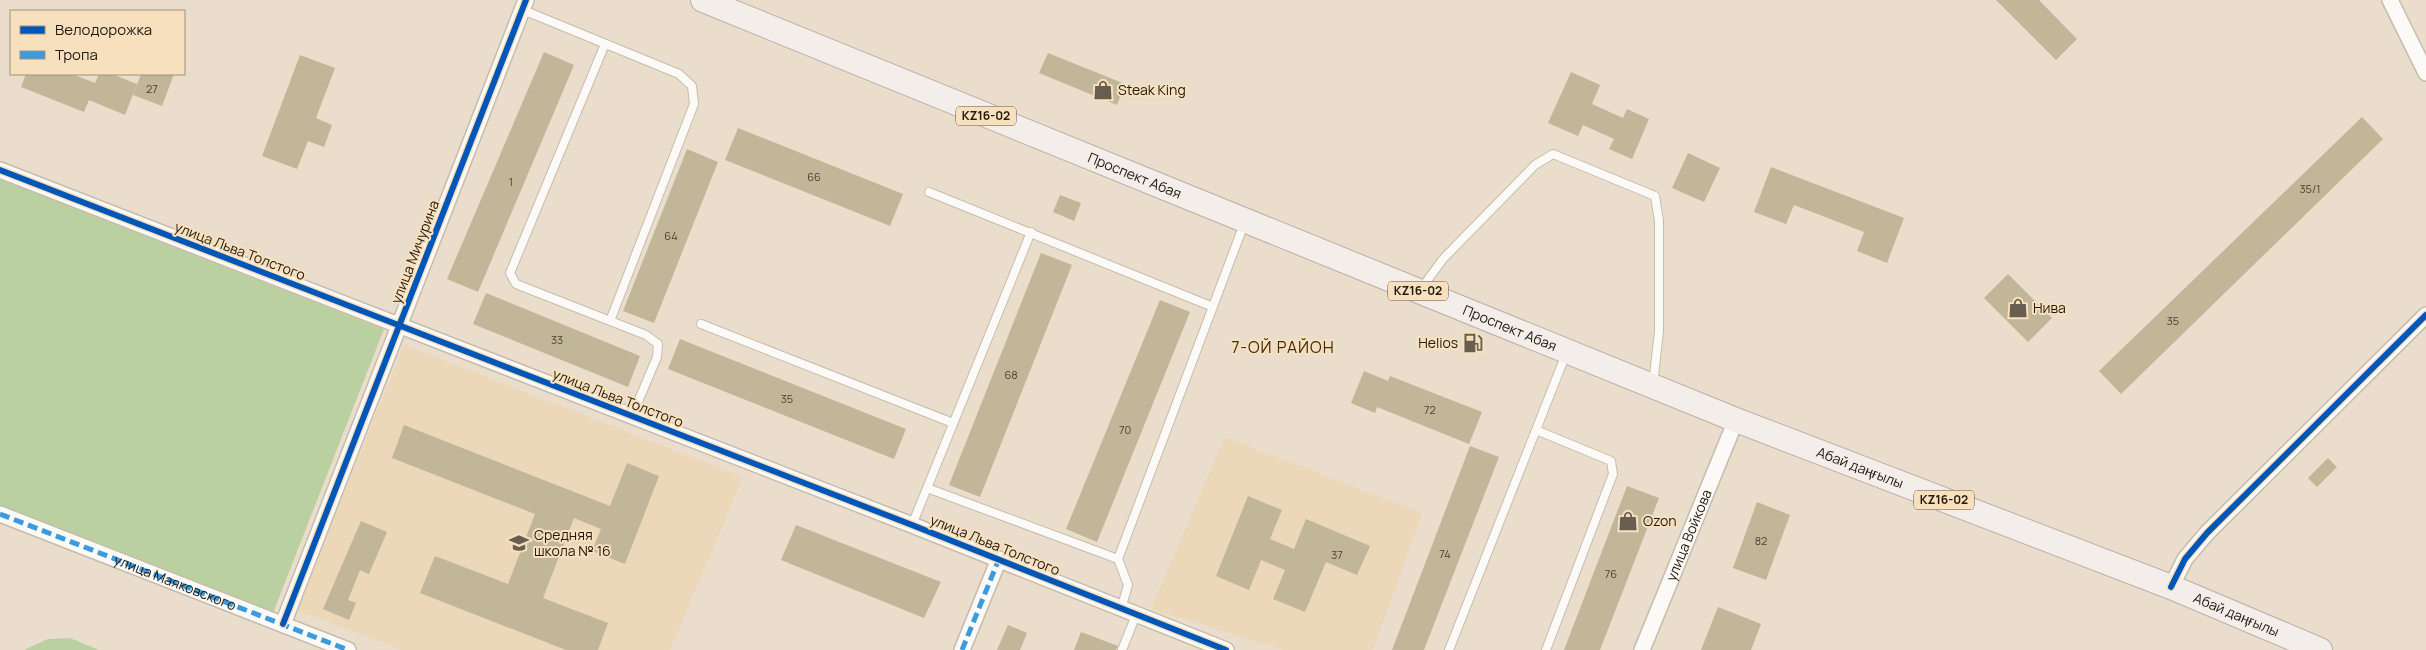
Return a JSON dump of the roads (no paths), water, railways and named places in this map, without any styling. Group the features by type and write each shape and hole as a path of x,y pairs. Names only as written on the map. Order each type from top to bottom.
{"main road":[{"name":"Проспект Абая","path":"703,0 1567,352"},
{"name":"Абай даңғылы","path":"1567,352 1736,420 2171,587 2320,650"}],"street":[{"path":"2390,0 2426,73"},
{"name":"улица Мичурина","path":"282,624 400,327 524,5"},
{"name":"улица Льва Толстого","path":"0,170 999,559 1226,650"},
{"path":"2171,587 2185,560 2206,533 2426,315"},
{"name":"улица Войкова","path":"1642,650 1736,420"},
{"name":"улица Маяковского","path":"0,514 348,650"},
{"path":"962,650 999,559"}],"lane":[{"path":"524,5 605,44 679,74 692,86 694,104 610,321"},
{"path":"605,44 510,273 516,284 646,335 658,344 657,357 632,416"},
{"path":"1419,292 1443,260 1473,228 1535,165 1553,154 1654,196 1659,221 1659,344 1652,386"},
{"path":"929,192 1213,307"},
{"path":"1121,608 1128,585 1118,560 1245,222"},
{"path":"912,525 1031,232"},
{"path":"701,324 953,423"},
{"path":"1449,650 1567,352"},
{"path":"1536,430 1611,461 1614,474 1546,650"},
{"path":"926,488 1118,560"},
{"path":"1122,650 1136,615"}],"place":[{"name":"Steak King","path":"1103,90"},
{"name":"Нива","path":"2018,308"},
{"name":"Helios","path":"1473,343"},
{"name":"Ozon","path":"1628,521"},
{"name":"Средняя школа № 16","path":"519,543"}],"district":[{"name":"7-ОЙ РАЙОН","path":"1283,347"}]}
